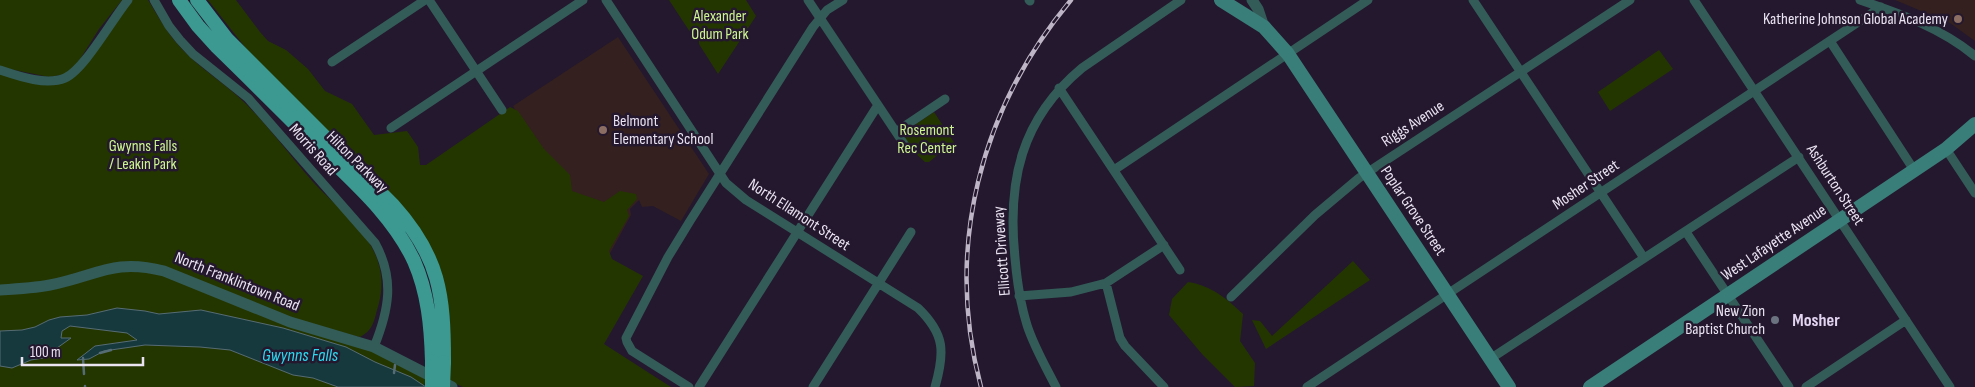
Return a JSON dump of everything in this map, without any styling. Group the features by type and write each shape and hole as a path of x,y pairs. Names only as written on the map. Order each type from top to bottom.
{"main road":[{"name":"Hilton Parkway","path":"179,0 198,26 217,47 366,195 394,227 413,260 421,280 444,387"},
{"name":"Hilton Parkway","path":"197,0 227,39 382,194 417,235 436,274 444,319 432,387"},
{"name":"Poplar Grove Street","path":"1221,0 1236,4 1264,27 1288,54 1509,387"},
{"name":"West Lafayette Avenue","path":"1590,387 1914,170 1946,148 1975,124"}],"street":[{"path":"0,70 42,80 65,78 75,72 84,61 128,0"},
{"name":"Morris Road","path":"154,0 169,26 187,47 248,98 374,243 386,267 388,293 382,324 374,347"},
{"path":"332,62 424,0"},
{"path":"429,0 502,110"},
{"path":"391,128 583,0"},
{"name":"North Ellamont Street","path":"606,0 726,183 746,200 918,308 933,323 941,341 942,356 935,387"},
{"path":"808,0 908,150"},
{"path":"689,387 632,351 626,342 628,333 668,258 820,18 843,0"},
{"name":"Ellicott Driveway","path":"1056,387 1033,342 1019,296 1012,234 1012,210 1016,173 1028,136 1041,113 1059,88 1082,68 1181,0"},
{"path":"1252,0 1258,9 1264,27"},
{"path":"1473,0 1644,258"},
{"name":"Riggs Avenue","path":"1231,296 1315,215 1367,173 1630,0"},
{"name":"Ashburton Street","path":"1694,0 1950,387"},
{"path":"1860,0 1928,25 1975,56"},
{"path":"1114,170 1364,1"},
{"name":"Mosher Street","path":"1307,387 1881,7"},
{"path":"1830,41 1914,170"},
{"path":"1059,88 1180,270"},
{"path":"896,132 945,99"},
{"path":"699,387 878,105"},
{"path":"1946,148 1975,193"},
{"path":"1490,359 1799,157"},
{"path":"813,387 911,232"},
{"path":"1686,232 1789,387"},
{"path":"1019,296 1071,292 1106,282 1164,245"},
{"name":"North Franklintown Road","path":"0,290 50,285 118,266 142,266 164,271 290,322 374,347 452,387"},
{"path":"1106,282 1120,338 1125,346 1164,387"},
{"path":"1806,387 1906,320"}],"shaded area":[{"name":"Katherine Johnson Global Academy","path":"1895,0 1975,0 1975,41 1950,23"},
{"name":"Belmont Elementary School","path":"618,37 709,174 681,221 653,206 642,207 639,200 630,209 631,215 608,257 541,155 513,106"}],"green space":[{"path":"0,0 122,0 99,29 77,64 66,74 49,77 0,67"},
{"name":"Gwynns Falls / Leakin Park","path":"132,0 148,0 180,47 246,104 313,182 351,220 368,241 379,265 381,288 380,299 373,322 370,329 364,335 360,337 301,322 162,266 0,286 0,73 63,82"},
{"path":"208,0 236,0 268,41 286,50 308,69 325,91 352,104 374,135 407,131 418,147 420,165 426,165 510,107 518,111 544,149 570,175 572,191 604,202 620,191 636,194 637,199 627,210 629,216 609,251 612,259 643,276 604,344 671,387 463,387 449,381 450,320 437,264 252,56"},
{"name":"Alexander Odum Park","path":"669,0 746,0 756,16 718,74 699,44 699,39 696,41"},
{"path":"1659,50 1673,69 1610,111 1598,92"},
{"name":"Rosemont Rec Center","path":"934,112 957,147 955,150 940,153 929,162 925,162 914,152 901,134"},
{"path":"1353,261 1370,280 1266,349 1252,320 1260,321 1272,336"},
{"path":"113,269 164,273 375,352 426,377 424,387 0,387 0,292"},
{"path":"1188,282 1204,286 1218,294 1243,314 1240,341 1255,363 1254,386 1235,387 1202,354 1169,315 1172,299"}],"water":[{"name":"Gwynns Falls","path":"117,308 159,314 201,310 283,328 346,347 411,377 426,387 338,387 313,378 293,375 230,350 200,347 145,345 104,351 89,359 77,360 95,346 137,340 127,333 70,326 62,331 61,338 71,338 43,358 31,360 12,368 0,366 0,331 22,330 60,317 87,315"}],"waterway":[{"path":"100,353 111,350"},
{"path":"83,358 84,374"},
{"path":"394,373 395,365"}],"railway":[{"path":"981,387 971,335 967,283 969,232 978,182 993,134 1013,87 1039,42 1071,0"}],"place":[{"name":"Katherine Johnson Global Academy","path":"1958,19"},
{"name":"Belmont Elementary School","path":"603,130"},
{"name":"New Zion Baptist Church","path":"1775,320"}],"district":[{"name":"Mosher","path":"1816,320"}]}
